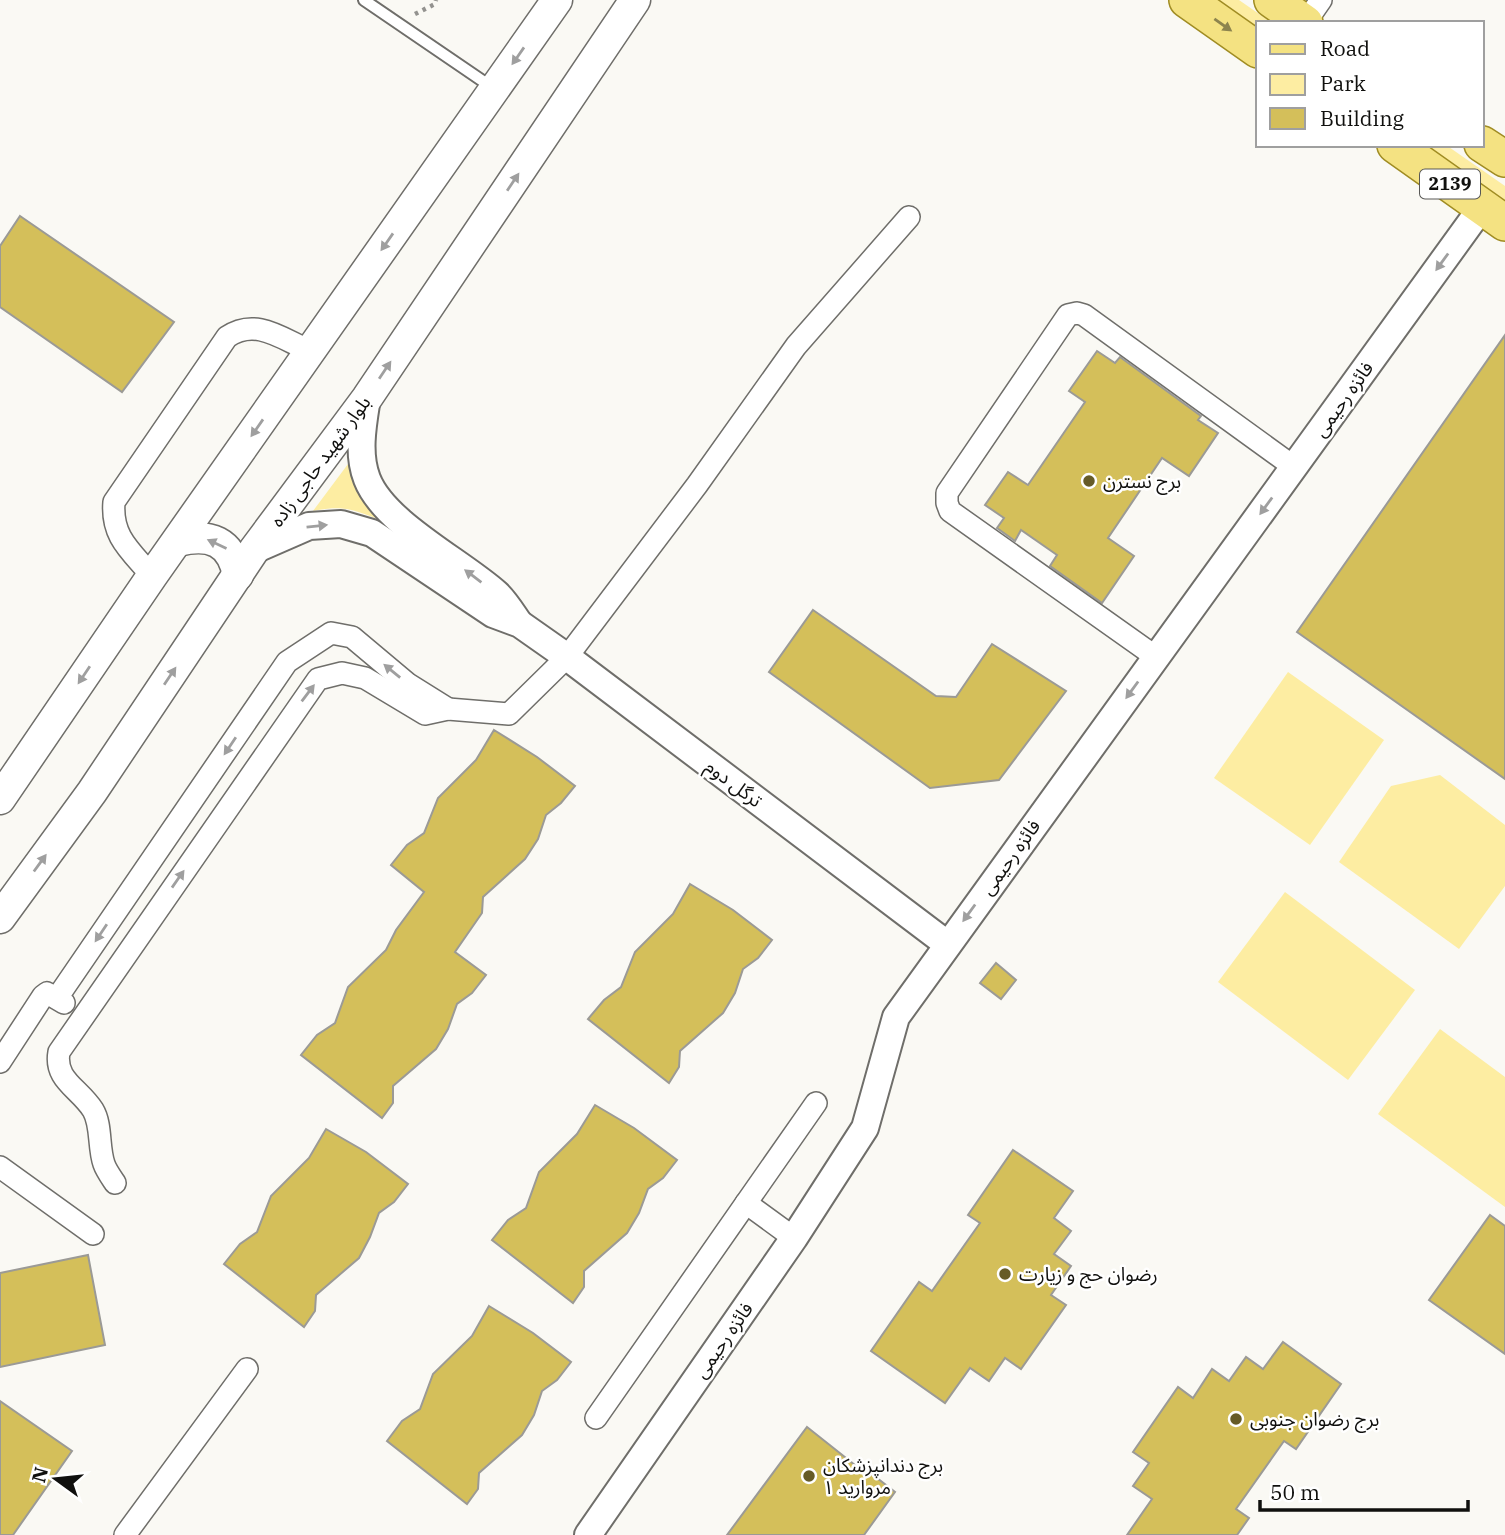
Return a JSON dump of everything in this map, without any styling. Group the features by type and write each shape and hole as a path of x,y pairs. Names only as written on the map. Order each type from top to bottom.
{"main road":[{"path":"0,799 152,576 557,0"},
{"name":"بلوار شهید حاجی زاده","path":"0,918 92,792 254,550 367,398 635,0"},
{"path":"1187,0 1256,49"},
{"path":"1272,0 1302,21"},
{"name":"2139","path":"1484,145 1505,159"},
{"name":"2139","path":"1398,147 1494,215"},
{"path":"178,541 191,538 211,539 221,543 234,556 238,575"}],"street":[{"path":"1306,21 1321,0"},
{"name":"فائزه رحیمی","path":"587,1535 794,1238 864,1128 896,1017 1294,467 1494,215"},
{"path":"115,1183 104,1164 95,1113 80,1093 64,1080 57,1065 59,1052 318,679 342,673 365,678 425,714 448,709 509,714 567,657 697,485 796,346 909,217"},
{"path":"1156,657 950,510 947,503 947,494 1068,315 1084,315 1294,467"},
{"path":"152,576 116,532 113,519 114,502 227,337 239,329 255,327 310,351"},
{"name":"ترگل دوم","path":"367,398 362,454 367,479 381,500 408,527 497,594 520,624"},
{"name":"ترگل دوم","path":"254,550 309,526 341,524 372,533 493,614 520,624 567,657 947,944"},
{"path":"57,998 287,662 298,653 331,633 352,637 408,684 448,709"},
{"path":"0,1062 47,993 83,1016"},
{"path":"596,1418 816,1103"},
{"path":"0,1167 93,1234"},
{"path":"746,1203 794,1238"},
{"path":"124,1535 247,1369"}],"lane":[{"path":"364,0 495,89"}],"green space":[{"path":"1216,0 1239,0 1269,21 1256,21 1256,29"},
{"path":"1422,147 1449,147 1505,186 1505,207"},
{"path":"351,460 386,522 343,509 313,511"},
{"path":"1288,672 1384,740 1310,845 1214,778"},
{"path":"1440,775 1505,825 1505,886 1459,949 1339,862 1391,786"},
{"path":"1285,892 1415,990 1348,1080 1218,982"},
{"path":"1440,1029 1505,1077 1505,1207 1378,1114"}],"building":[{"path":"20,216 174,322 122,392 0,307 0,246"},
{"path":"1505,335 1505,779 1297,632"},
{"name":"برج نسترن","path":"1097,351 1115,363 1120,357 1201,416 1198,420 1218,433 1189,476 1162,458 1108,538 1134,556 1102,603 1050,566 1057,555 1021,530 1015,541 997,528 1004,518 985,505 1008,472 1028,485 1085,402 1069,391"},
{"path":"813,610 936,696 956,697 992,644 1066,691 999,780 930,788 769,672"},
{"path":"494,730 537,757 575,786 561,803 546,815 538,839 525,859 483,897 482,913 455,952 486,975 472,993 457,1004 448,1029 436,1049 393,1086 393,1103 382,1118 301,1055 317,1035 335,1023 348,987 386,950 396,930 424,892 391,865 407,845 424,833 438,798 476,760"},
{"path":"690,884 733,910 772,940 758,958 743,969 735,993 723,1013 680,1051 679,1067 669,1083 588,1019 604,1000 621,987 635,952 673,914"},
{"path":"996,963 1016,980 1001,999 980,983"},
{"path":"595,1105 634,1128 677,1160 663,1178 648,1189 639,1213 627,1233 584,1271 584,1287 573,1303 492,1240 508,1220 526,1208 539,1172 577,1134"},
{"path":"326,1129 366,1152 408,1184 394,1202 379,1213 359,1258 316,1295 315,1311 304,1327 224,1264 240,1244 257,1232 271,1196 309,1158"},
{"name":"رضوان حج و زیارت","path":"1013,1150 1073,1191 1054,1218 1071,1231 1054,1254 1071,1266 1051,1295 1066,1305 1021,1369 1005,1358 989,1381 970,1368 945,1403 871,1351 919,1282 932,1291 980,1223 968,1215"},
{"path":"1490,1215 1505,1226 1505,1354 1429,1300"},
{"path":"88,1255 105,1345 0,1367 0,1273"},
{"path":"489,1306 533,1333 571,1362 557,1380 542,1391 534,1415 522,1435 479,1473 478,1489 467,1504 387,1441 402,1421 420,1409 433,1374 472,1336"},
{"name":"برج رضوان جنوبی","path":"1283,1342 1341,1384 1296,1449 1284,1441 1236,1509 1249,1518 1237,1535 1127,1535 1152,1499 1133,1486 1149,1463 1133,1452 1178,1387 1193,1398 1212,1369 1229,1381 1246,1357 1263,1369"},
{"path":"0,1401 72,1451 13,1535 0,1535"},
{"name":"برج دندانپزشکان مروارید ۱","path":"807,1427 865,1473 868,1471 895,1492 864,1535 727,1535"}],"place":[{"name":"برج نسترن","path":"1089,481"},
{"name":"رضوان حج و زیارت","path":"1005,1274"},
{"name":"برج رضوان جنوبی","path":"1236,1419"},
{"name":"برج دندانپزشکان مروارید ۱","path":"809,1476"}]}
